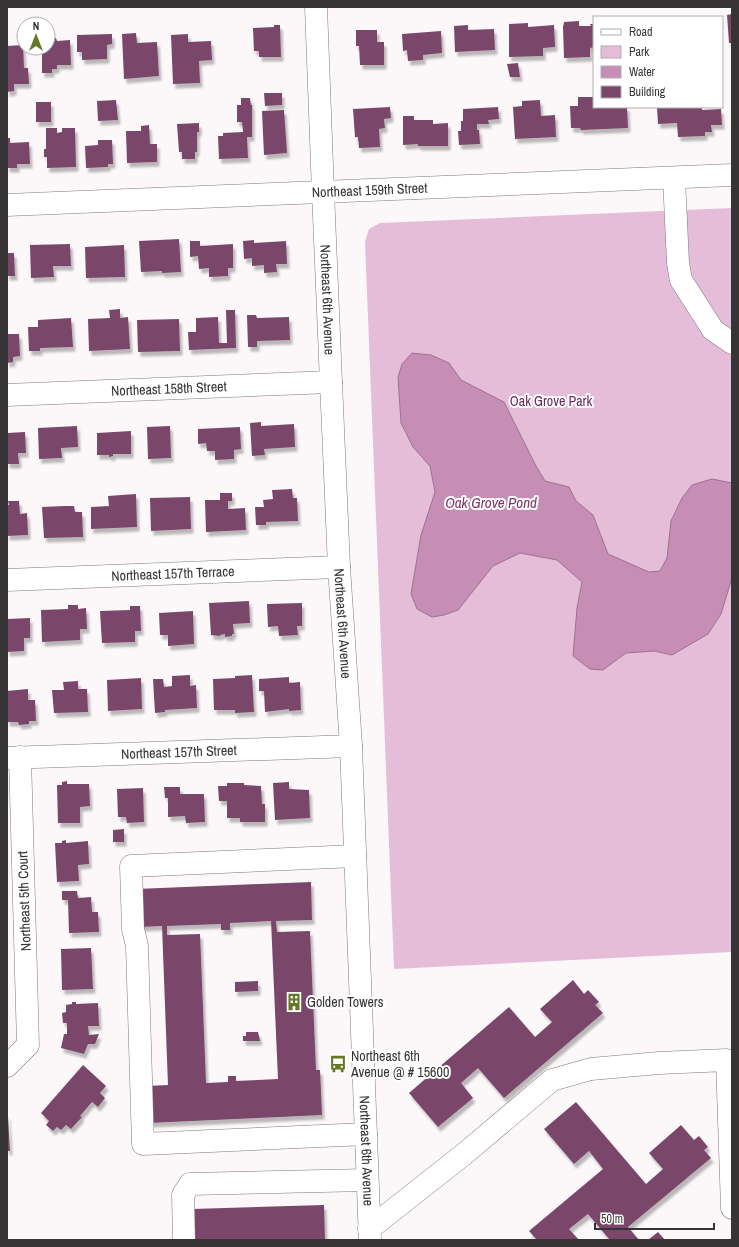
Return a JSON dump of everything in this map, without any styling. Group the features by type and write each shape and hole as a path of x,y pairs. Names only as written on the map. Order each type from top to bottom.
{"street":[{"name":"Northeast 6th Avenue","path":"316,7 322,192 340,567 351,746 370,1235"},
{"name":"Northeast 159th Street","path":"7,205 732,175"},
{"path":"674,178 678,263 681,280 712,330 732,343"},
{"name":"Northeast 158th Street","path":"7,395 331,382"},
{"name":"Northeast 157th Terrace","path":"7,580 340,567"},
{"name":"Northeast 157th Street","path":"14,758 351,746"},
{"name":"Northeast 5th Court","path":"7,1066 28,1045 14,758"},
{"path":"355,856 130,866 133,929 136,946 143,1144 366,1134"},
{"path":"370,1235 552,1080 591,1069 659,1063 727,1060 732,1208"},
{"path":"184,1240 183,1194 190,1184 367,1180"}],"green space":[{"name":"Oak Grove Park","path":"732,208 732,952 394,969 365,242 369,229 380,223"}],"water":[{"name":"Oak Grove Pond","path":"412,353 431,355 449,363 461,380 504,402 545,481 569,487 576,501 593,515 608,554 649,572 660,571 667,558 671,521 682,498 692,485 712,479 732,483 732,578 721,614 708,634 672,655 654,651 626,653 603,670 590,669 573,656 577,608 582,582 557,560 520,553 493,566 458,610 432,617 417,609 411,594 421,535 435,492 430,466 413,447 401,423 398,377 402,364"}],"building":[{"path":"732,14 732,43 729,43 727,15"},
{"path":"579,21 579,26 591,26 590,24 593,24 593,47 590,48 590,57 564,58 564,22"},
{"path":"528,23 528,27 554,25 555,47 543,48 543,56 509,57 509,24"},
{"path":"274,25 280,25 281,57 259,57 259,51 254,51 253,28 274,27"},
{"path":"468,25 468,30 494,29 495,50 455,52 454,26"},
{"path":"356,30 377,30 377,42 384,42 384,65 360,65 359,46 356,46"},
{"path":"441,31 442,53 423,55 423,60 408,61 407,50 403,51 402,34"},
{"path":"136,33 137,43 157,42 159,76 124,79 122,34"},
{"path":"112,34 112,44 107,45 107,59 82,60 82,52 77,52 77,35"},
{"path":"188,34 188,42 211,41 212,60 199,61 200,83 173,84 171,35"},
{"path":"56,38 57,41 70,40 71,65 57,65 57,69 52,69 52,73 42,73 42,56 56,56"},
{"path":"16,45 16,56 23,56 24,68 28,68 29,84 14,84 14,91 7,92 7,46"},
{"path":"518,63 520,77 510,77 507,64"},
{"path":"264,93 282,93 282,105 265,106"},
{"path":"578,97 593,97 593,108 627,108 628,128 581,130 580,128 571,128 570,106 578,106"},
{"path":"241,98 250,98 252,105 252,137 247,137 248,158 219,159 218,136 223,136 223,133 243,132 242,122 237,122 237,105 241,105"},
{"path":"116,100 118,120 98,121 97,101"},
{"path":"540,100 541,116 555,115 556,137 515,139 513,107 522,106 522,101"},
{"path":"36,102 51,102 51,122 36,122"},
{"path":"390,107 391,118 384,119 385,128 379,129 380,147 359,148 358,137 355,137 353,109"},
{"path":"498,107 499,119 488,120 489,124 477,124 480,144 459,145 458,131 461,131 463,109"},
{"path":"657,108 702,108 702,110 721,109 722,125 711,125 712,132 705,132 705,136 678,137 677,123 658,124"},
{"path":"284,110 287,153 264,155 262,111"},
{"path":"403,116 414,116 414,120 433,120 433,124 448,123 448,146 418,146 418,144 403,145"},
{"path":"199,123 199,132 197,132 197,152 195,152 195,159 182,159 182,152 179,152 177,124"},
{"path":"149,125 150,144 157,144 157,162 127,163 126,131 141,131 141,126"},
{"path":"46,128 57,128 57,133 62,132 62,128 75,128 76,167 47,168 47,157 44,157 44,149 46,149"},
{"path":"7,138 10,138 10,143 29,142 30,164 17,164 17,168 7,168"},
{"path":"98,140 112,140 113,164 108,164 108,167 86,168 85,146 98,145"},
{"path":"179,239 181,272 141,272 139,241"},
{"path":"254,240 254,243 286,241 287,264 276,264 277,272 264,273 264,265 252,266 252,258 244,259 243,241"},
{"path":"190,241 200,241 200,246 233,244 233,268 228,268 228,276 209,277 209,268 199,269 198,256 190,257"},
{"path":"70,244 71,266 53,266 54,277 31,278 30,245"},
{"path":"124,245 125,277 86,278 85,247"},
{"path":"7,253 14,253 15,276 7,276"},
{"path":"120,309 120,318 128,317 130,349 89,351 88,319 110,318 109,310"},
{"path":"226,310 235,310 236,348 189,350 188,332 196,332 196,318 218,317 219,343 227,343"},
{"path":"247,315 256,315 257,318 289,317 290,340 257,341 257,347 248,347"},
{"path":"71,318 73,347 40,348 40,351 29,351 28,327 38,327 38,320"},
{"path":"179,319 180,351 138,352 137,320"},
{"path":"7,334 19,334 20,356 13,357 13,362 7,363"},
{"path":"261,422 261,426 294,424 295,447 264,449 265,455 252,456 250,423"},
{"path":"77,426 78,447 61,448 62,458 39,459 38,428"},
{"path":"170,426 171,458 148,459 147,427"},
{"path":"240,427 241,449 234,450 234,459 215,460 215,451 207,451 206,443 198,444 198,429"},
{"path":"131,431 131,454 113,454 113,456 109,457 109,455 97,455 97,433"},
{"path":"25,432 26,453 18,453 19,464 7,464 7,433"},
{"path":"292,489 293,498 297,498 298,521 266,522 266,525 256,525 255,507 264,507 263,500 273,499 272,490"},
{"path":"220,493 232,493 232,501 228,501 228,509 245,508 246,530 206,532 205,500 220,500"},
{"path":"136,494 137,527 91,529 91,507 109,506 108,496"},
{"path":"190,497 191,529 151,531 150,498"},
{"path":"8,501 19,501 20,514 27,513 28,535 7,536"},
{"path":"74,506 75,512 82,512 83,537 44,538 42,507"},
{"path":"249,601 250,623 233,624 234,634 232,634 232,636 225,637 225,634 220,636 211,635 209,603"},
{"path":"302,603 302,626 297,626 298,635 279,636 278,626 268,627 267,604"},
{"path":"68,605 78,605 78,609 86,608 87,629 80,629 80,640 42,642 41,610 68,609"},
{"path":"130,606 140,606 141,631 135,631 135,642 102,643 100,611 130,610"},
{"path":"193,611 194,644 168,646 168,635 160,635 159,613"},
{"path":"30,618 30,638 24,638 24,651 7,652 7,619"},
{"path":"190,675 190,686 196,685 197,708 165,710 165,712 155,713 153,679 163,679 164,687 172,686 172,676"},
{"path":"252,675 254,712 235,713 235,710 214,710 213,679 235,678 235,676"},
{"path":"289,677 289,683 300,682 301,710 289,711 289,709 265,712 264,691 259,691 259,679"},
{"path":"141,678 142,709 108,711 107,680"},
{"path":"78,681 78,689 87,689 88,712 54,713 52,690 64,690 63,682"},
{"path":"28,689 28,700 35,700 36,721 29,721 29,724 19,725 18,722 7,722 7,691"},
{"path":"67,781 67,784 89,784 90,806 80,807 80,823 58,823 57,785 62,785 62,782"},
{"path":"289,782 289,789 309,790 310,818 275,820 273,783"},
{"path":"227,783 244,783 244,785 261,786 262,804 265,804 265,822 240,822 240,818 227,818 227,801 219,801 218,786 227,786"},
{"path":"164,787 180,787 180,794 204,794 205,822 186,823 185,816 168,817 168,798 165,798"},
{"path":"143,788 144,822 127,823 126,817 118,817 117,789"},
{"path":"124,829 124,842 113,842 113,830"},
{"path":"66,840 66,843 88,841 89,864 78,865 79,881 57,882 55,843 62,843 62,841"},
{"name":"Golden Towers","path":"311,882 312,920 276,921 277,932 310,931 316,1070 320,1070 322,1115 148,1123 146,1086 168,1085 162,926 138,927 136,889","holes":["271,921 278,1079 236,1081 236,1076 228,1076 228,1082 206,1083 200,934 167,935 167,926 221,924 221,930 230,930 230,923"]},
{"path":"62,891 77,891 78,898 91,897 92,912 98,912 99,932 69,933 68,900 62,900"},
{"path":"91,948 93,989 62,990 61,949"},
{"path":"573,980 584,994 588,990 599,1002 595,1005 603,1013 504,1098 478,1068 461,1083 473,1098 438,1127 409,1093 509,1007 535,1037 552,1022 540,1009"},
{"path":"258,981 258,991 235,992 235,982"},
{"path":"72,1002 76,1002 76,1004 98,1003 99,1026 88,1026 89,1035 99,1034 95,1044 88,1044 84,1054 61,1048 64,1034 67,1034 67,1023 63,1023 62,1013 66,1012 66,1005 72,1004"},
{"path":"246,1032 258,1032 260,1041 243,1041 243,1036 246,1036"},
{"path":"83,1065 106,1086 100,1093 105,1098 98,1107 92,1102 80,1116 82,1117 71,1129 66,1125 61,1130 57,1127 53,1131 46,1125 49,1121 41,1113"},
{"path":"576,1102 646,1184 663,1169 649,1153 681,1125 694,1140 699,1136 708,1147 704,1150 711,1158 628,1227 639,1240 610,1240 588,1214 569,1229 579,1240 537,1240 529,1231 603,1169 589,1151 574,1164 544,1129"},
{"path":"8,1116 10,1151 7,1151"},
{"path":"324,1205 325,1240 193,1240 192,1209"},
{"path":"658,1232 665,1240 648,1240"}],"place":[{"name":"Golden Towers","path":"294,1002"},
{"name":"Northeast 6th Avenue @ # 15600","path":"338,1064"}]}
